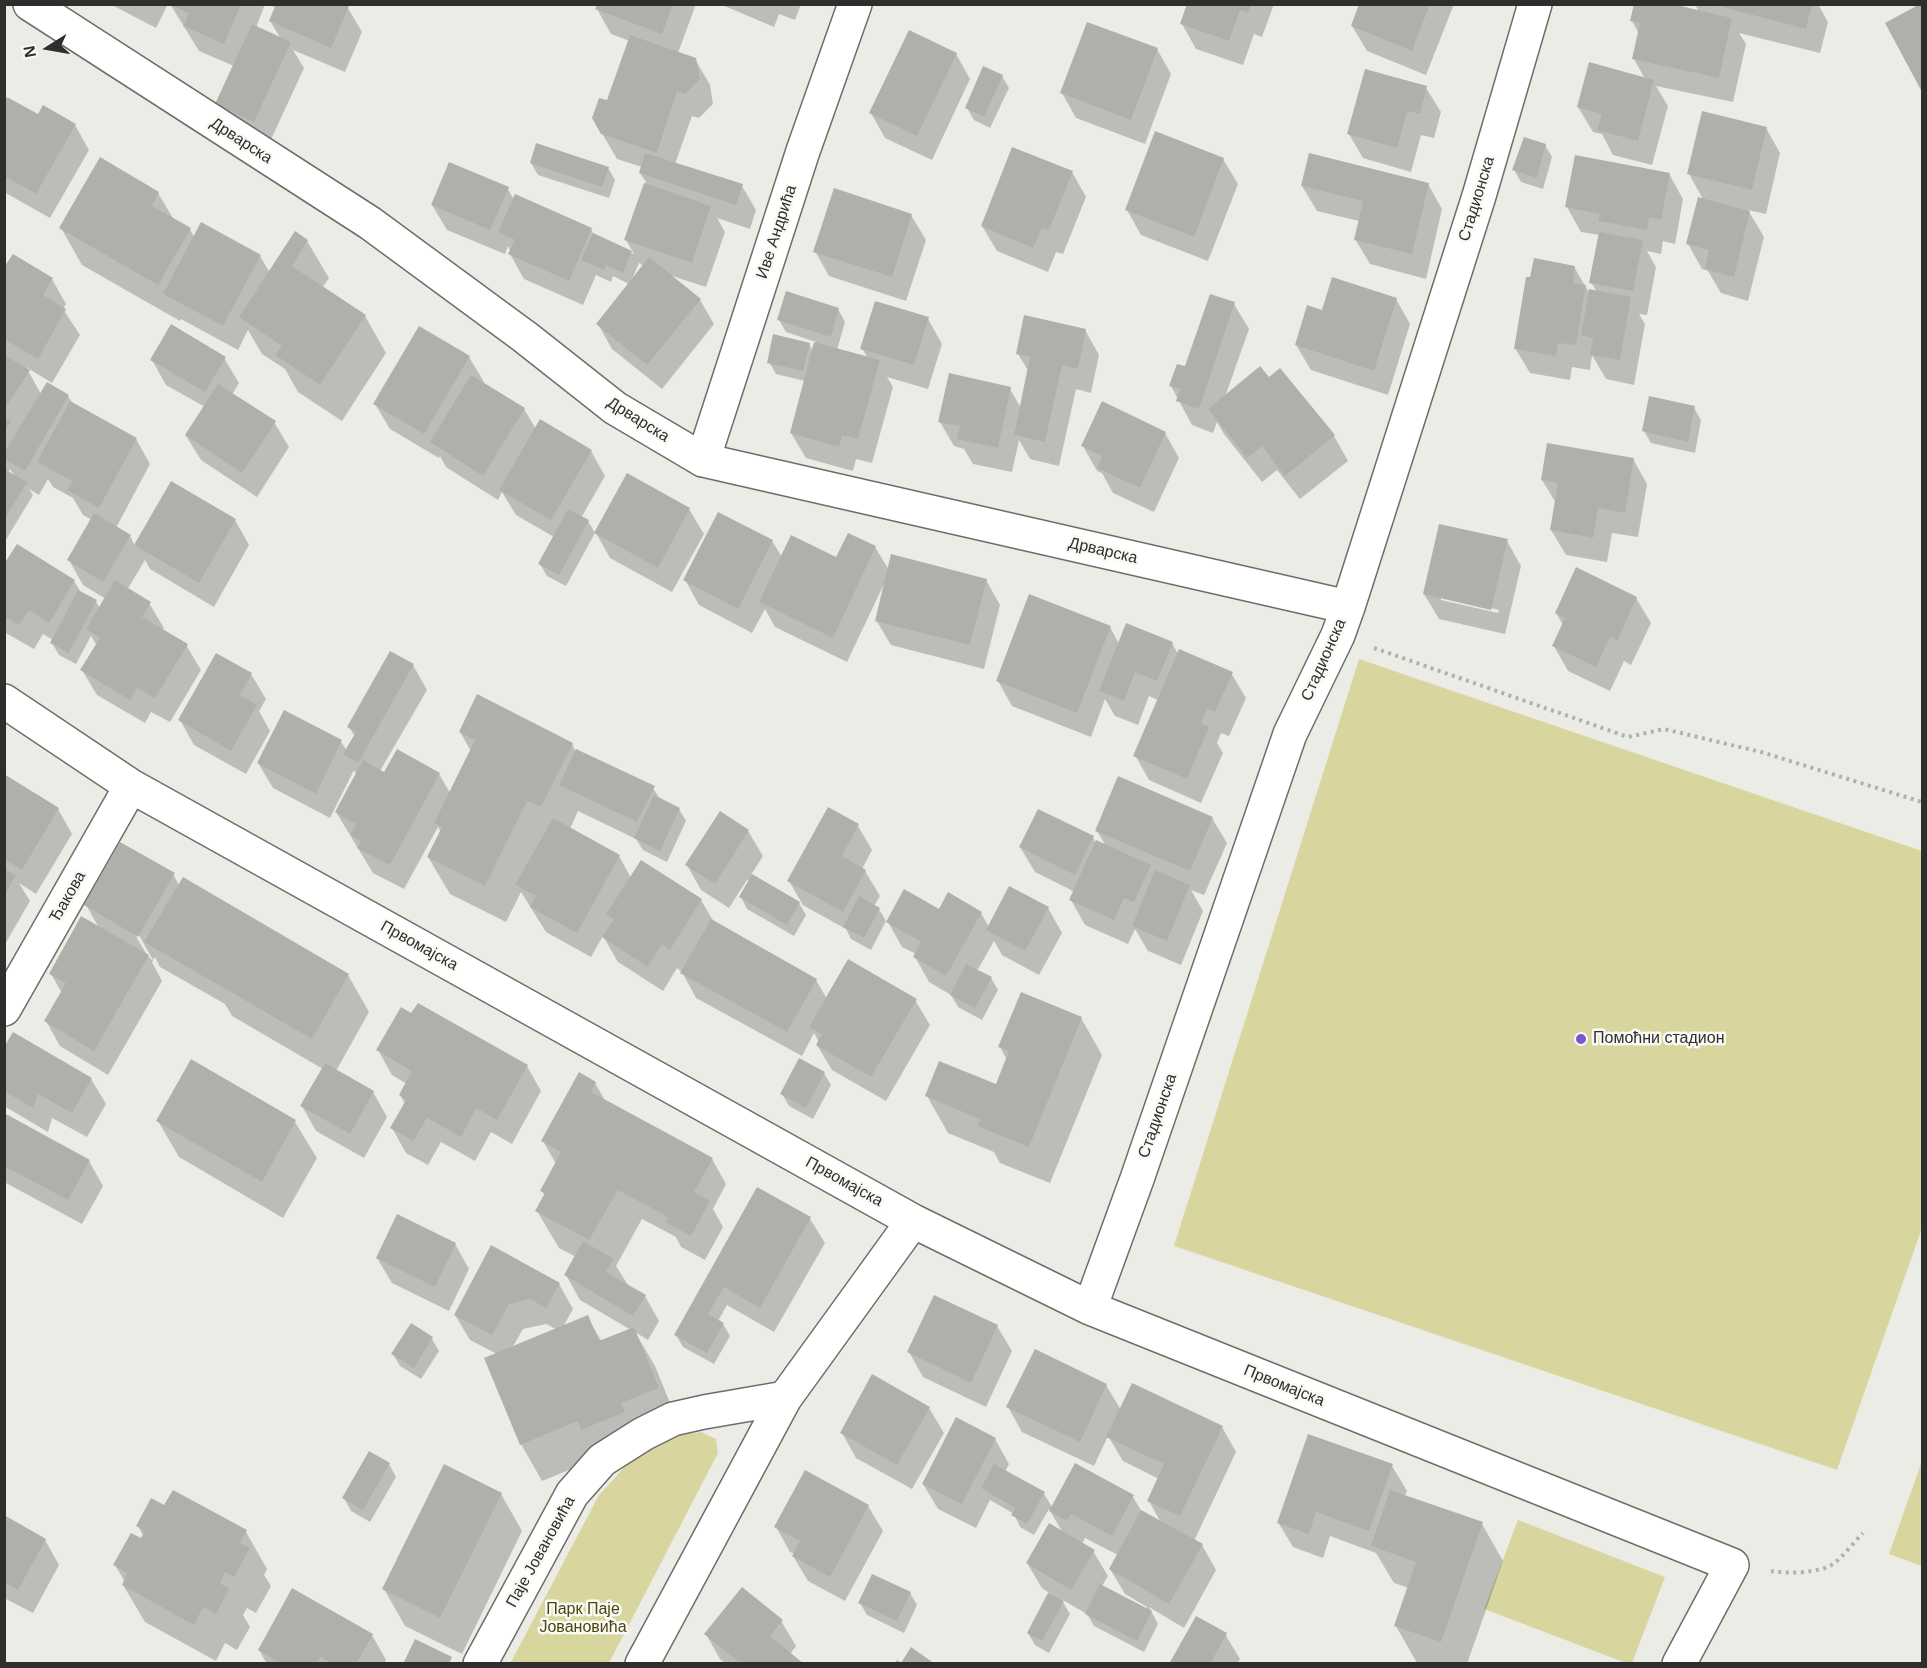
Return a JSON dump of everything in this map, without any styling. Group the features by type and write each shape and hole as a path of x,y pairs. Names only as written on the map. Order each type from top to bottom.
{"street":[{"name":"Дрварска","path":"30,4 370,223 525,337 615,408 703,460 1343,621"},
{"name":"Иве Андрића","path":"703,460 803,151 855,4"},
{"name":"Стадионска","path":"1090,1308 1141,1168 1290,734 1343,621 1479,196 1535,4"},
{"name":"Првомајска","path":"4,700 131,786 913,1221 1090,1308 1732,1565"},
{"name":"Ђакова","path":"4,1009 131,786"},
{"path":"642,1664 784,1398 913,1221"},
{"name":"Паје Јовановића","path":"480,1664 572,1494 602,1460 643,1434 673,1419 784,1398"},
{"path":"1679,1664 1732,1565"}],"path":[{"path":"1343,621 1628,737 1664,729 1761,752 1923,802"},
{"path":"1732,1565 1783,1573 1804,1572 1832,1565 1863,1533"}],"green space":[{"name":"Помоћни стадион","path":"1359,659 1922,851 1922,1228 1837,1470 1174,1246"},
{"name":"Парк Паје Јовановића","path":"701,1432 716,1439 718,1453 609,1663 510,1664 599,1495 632,1459 669,1437"},
{"path":"1922,1461 1922,1566 1889,1554"},
{"path":"1518,1520 1665,1577 1632,1663 1626,1663 1484,1609"}],"building":[{"path":"168,4 241,4 224,44 183,26 189,13"},
{"path":"276,4 344,4 349,6 331,48 269,21"},
{"path":"597,4 673,4 662,34 595,9"},
{"path":"1187,4 1251,4 1248,13 1240,10 1229,41 1180,24"},
{"path":"1359,4 1430,4 1412,51 1351,26"},
{"path":"1634,4 1672,4 1732,18 1719,78 1632,59 1640,23 1630,21"},
{"path":"1711,4 1812,4 1806,29"},
{"path":"1922,4 1922,92 1885,23"},
{"path":"1087,22 1158,48 1131,120 1060,93"},
{"path":"252,24 291,42 254,122 215,104"},
{"path":"909,30 957,53 917,136 869,113"},
{"path":"630,35 696,58 700,79 685,94 677,91 657,153 601,134 592,118 599,98 607,100"},
{"path":"1589,62 1654,80 1638,141 1597,130 1602,114 1577,107"},
{"path":"983,66 1003,75 984,117 965,108"},
{"path":"1365,69 1427,86 1420,114 1407,111 1397,148 1347,134"},
{"path":"7,97 38,114 43,105 76,124 36,194 4,176 4,103"},
{"path":"1702,111 1767,127 1752,190 1687,174"},
{"path":"1155,131 1224,158 1194,237 1125,210"},
{"path":"1524,137 1546,144 1537,178 1512,170"},
{"path":"536,143 609,167 602,187 530,163"},
{"path":"1012,147 1073,171 1049,230 1042,228 1033,248 981,226"},
{"path":"645,153 743,184 736,205 639,173"},
{"path":"1309,153 1429,183 1412,254 1354,240 1363,201 1301,186"},
{"path":"1575,155 1670,173 1661,220 1649,217 1647,230 1598,221 1600,214 1565,207"},
{"path":"100,157 159,192 152,206 191,228 158,285 59,228"},
{"path":"449,162 509,187 490,230 431,205"},
{"path":"644,183 711,206 692,263 624,240"},
{"path":"834,188 912,214 892,277 813,252"},
{"path":"515,194 592,228 569,281 508,254 515,240 498,232"},
{"path":"1698,197 1750,211 1734,277 1705,269 1709,250 1686,244"},
{"path":"201,222 261,255 223,326 163,294"},
{"path":"295,231 308,240 292,266 366,315 320,385 275,355 282,346 239,317"},
{"path":"1599,232 1643,240 1633,291 1589,283"},
{"path":"593,233 632,251 623,273 606,265 604,270 581,260"},
{"path":"13,254 53,278 43,295 66,309 38,359 4,339 4,267"},
{"path":"649,257 701,299 647,365 596,324"},
{"path":"1534,258 1575,266 1573,283 1586,285 1576,345 1558,343 1556,356 1514,349 1526,277 1530,277"},
{"path":"1332,277 1397,298 1374,371 1295,345 1307,305 1322,310"},
{"path":"1589,289 1631,297 1620,360 1590,355 1593,338 1581,335"},
{"path":"786,291 839,308 831,337 777,320"},
{"path":"1210,294 1235,302 1199,409 1176,401 1180,389 1169,386 1177,364 1185,366"},
{"path":"875,301 929,317 914,365 860,349"},
{"path":"1024,315 1086,329 1078,369 1062,365 1045,442 1014,435 1030,357 1016,354"},
{"path":"171,324 226,357 205,392 150,360"},
{"path":"419,326 470,356 424,434 373,404"},
{"path":"773,334 810,343 803,371 767,363"},
{"path":"814,342 880,360 858,439 842,435 839,447 790,433"},
{"path":"4,355 30,370 4,410"},
{"path":"1260,366 1269,377 1280,368 1335,435 1285,476 1262,446 1247,458 1208,409"},
{"path":"949,373 1011,387 998,448 957,439 960,426 938,422"},
{"path":"471,375 525,408 483,476 430,442"},
{"path":"47,382 69,395 25,471 4,459 4,453"},
{"path":"218,384 276,421 242,473 185,435"},
{"path":"1649,396 1695,406 1688,442 1642,431"},
{"path":"70,401 137,438 99,508 67,490 72,481 37,462"},
{"path":"1102,401 1166,432 1140,488 1097,468 1102,456 1081,446"},
{"path":"4,417 11,421 4,431"},
{"path":"540,419 592,450 551,520 499,490"},
{"path":"1547,443 1634,458 1625,513 1598,508 1593,538 1550,530 1558,483 1541,480"},
{"path":"6,470 27,482 4,520 4,473"},
{"path":"627,473 690,508 658,568 594,533"},
{"path":"171,481 236,519 199,583 134,545"},
{"path":"568,509 589,520 559,575 538,564"},
{"path":"718,512 773,540 738,609 683,580"},
{"path":"94,513 131,535 103,582 67,560"},
{"path":"1439,524 1508,539 1491,610 1423,594"},
{"path":"848,533 876,546 833,638 759,602 791,535 836,557"},
{"path":"17,544 75,580 49,623 29,610 19,625 4,616 4,564"},
{"path":"891,554 987,579 970,645 875,621"},
{"path":"1576,567 1637,597 1617,641 1610,637 1596,667 1552,646 1565,618 1555,613"},
{"path":"115,580 151,602 142,617 188,644 155,698 137,688 130,700 80,670 100,638 86,629"},
{"path":"78,590 97,600 69,653 50,643"},
{"path":"1029,594 1111,626 1077,713 996,681"},
{"path":"1126,623 1173,642 1157,681 1135,672 1124,701 1099,691"},
{"path":"1179,649 1233,672 1215,712 1207,709 1201,723 1209,727 1187,779 1133,756"},
{"path":"390,651 414,664 358,763 343,754 356,732 347,727"},
{"path":"216,653 252,673 240,695 257,705 231,751 178,720"},
{"path":"477,694 573,743 541,807 527,801 485,886 427,857 442,827 434,823 475,740 459,732"},
{"path":"284,710 342,740 316,794 257,763"},
{"path":"397,749 440,773 390,865 357,848 361,841 350,835 356,824 335,812 363,760 384,772"},
{"path":"576,749 655,786 637,822 559,785"},
{"path":"4,774 59,808 22,870 4,859"},
{"path":"1118,776 1213,817 1190,871 1095,831"},
{"path":"654,795 680,808 660,851 634,838"},
{"path":"828,807 859,824 842,856 866,870 843,912 787,881"},
{"path":"1038,809 1094,836 1075,875 1019,847"},
{"path":"720,811 749,830 715,884 685,865"},
{"path":"553,818 620,855 577,933 530,907 536,896 515,885"},
{"path":"1096,840 1151,865 1134,902 1124,898 1114,920 1069,900"},
{"path":"120,842 175,873 138,937 84,905"},
{"path":"641,860 702,899 670,950 662,944 648,967 602,937 614,919 606,914"},
{"path":"4,869 16,875 4,896"},
{"path":"1155,870 1190,885 1167,941 1132,926"},
{"path":"752,874 800,902 787,925 739,897"},
{"path":"183,877 349,974 312,1039 144,942"},
{"path":"1009,886 1049,907 1025,951 986,930"},
{"path":"904,889 939,909 948,892 982,912 946,976 913,957 921,942 886,922"},
{"path":"859,896 880,908 864,938 843,927"},
{"path":"81,916 149,955 94,1051 44,1021 66,983 49,974"},
{"path":"711,919 817,979 787,1032 680,973"},
{"path":"848,959 917,999 871,1077 816,1045 822,1034 809,1027"},
{"path":"966,964 992,977 975,1008 950,995"},
{"path":"1021,992 1082,1017 1029,1147 977,1126 980,1119 925,1096 939,1061 996,1084 1009,1051 998,1047"},
{"path":"418,1003 528,1065 497,1120 476,1108 461,1137 427,1118 413,1141 390,1128 406,1100 399,1095 412,1071 376,1050 401,1007 411,1013"},
{"path":"13,1032 92,1078 72,1113 38,1094 33,1108 4,1091 4,1047"},
{"path":"799,1058 825,1072 806,1108 780,1094"},
{"path":"191,1059 296,1120 262,1182 156,1121"},
{"path":"325,1063 374,1091 350,1134 300,1106"},
{"path":"579,1072 596,1082 591,1092 713,1158 694,1192 710,1201 691,1236 665,1222 668,1217 618,1190 589,1240 535,1211 545,1193 540,1191 561,1152 541,1141"},
{"path":"4,1113 90,1160 68,1200 4,1166"},
{"path":"757,1187 811,1217 760,1308 724,1287 708,1314 724,1323 707,1353 674,1335"},
{"path":"397,1214 456,1243 435,1287 376,1258"},
{"path":"583,1241 614,1259 606,1272 646,1295 633,1316 564,1275"},
{"path":"491,1245 560,1283 546,1308 530,1299 509,1304 492,1335 454,1315"},
{"path":"934,1295 998,1325 971,1383 907,1352"},
{"path":"588,1315 599,1341 634,1327 659,1388 621,1403 625,1412 581,1430 578,1421 520,1445 484,1358"},
{"path":"411,1323 433,1337 414,1368 391,1354"},
{"path":"1035,1349 1107,1384 1080,1442 1006,1407"},
{"path":"872,1374 930,1407 897,1465 840,1433"},
{"path":"1132,1383 1223,1426 1180,1516 1147,1501 1164,1464 1106,1437"},
{"path":"956,1417 996,1438 962,1504 922,1484"},
{"path":"1308,1434 1393,1464 1369,1531 1316,1512 1309,1534 1277,1523"},
{"path":"369,1451 390,1463 363,1510 342,1498"},
{"path":"1075,1463 1134,1495 1112,1536 1071,1514 1067,1521 1049,1511"},
{"path":"444,1464 502,1493 440,1618 382,1589"},
{"path":"994,1464 1045,1492 1027,1524 1011,1515 1015,1508 981,1488"},
{"path":"805,1470 869,1505 830,1577 792,1556 800,1541 774,1527"},
{"path":"173,1490 247,1530 240,1543 250,1548 234,1577 225,1572 220,1583 229,1589 216,1614 203,1607 194,1625 122,1585 127,1573 113,1565 131,1533 141,1538 145,1531 136,1526 151,1498 164,1505"},
{"path":"1390,1490 1483,1522 1441,1642 1394,1626 1416,1562 1371,1546"},
{"path":"1141,1510 1203,1544 1169,1604 1109,1569"},
{"path":"4,1515 46,1539 18,1590 4,1582"},
{"path":"1049,1523 1095,1550 1071,1590 1026,1563"},
{"path":"872,1574 911,1592 897,1621 858,1603"},
{"path":"1100,1584 1152,1611 1137,1641 1085,1614"},
{"path":"742,1587 783,1620 770,1636 804,1664 741,1664 704,1634"},
{"path":"292,1588 373,1634 356,1664 332,1664 321,1657 317,1664 281,1664 258,1650"},
{"path":"1048,1593 1064,1601 1042,1641 1027,1633"},
{"path":"1196,1616 1227,1633 1210,1664 1169,1664"},
{"path":"415,1639 452,1657 449,1664 403,1664"},
{"path":"911,1647 935,1664 895,1664 897,1660 901,1663"}],"place":[{"name":"Помоћни стадион","path":"1581,1039"}]}
